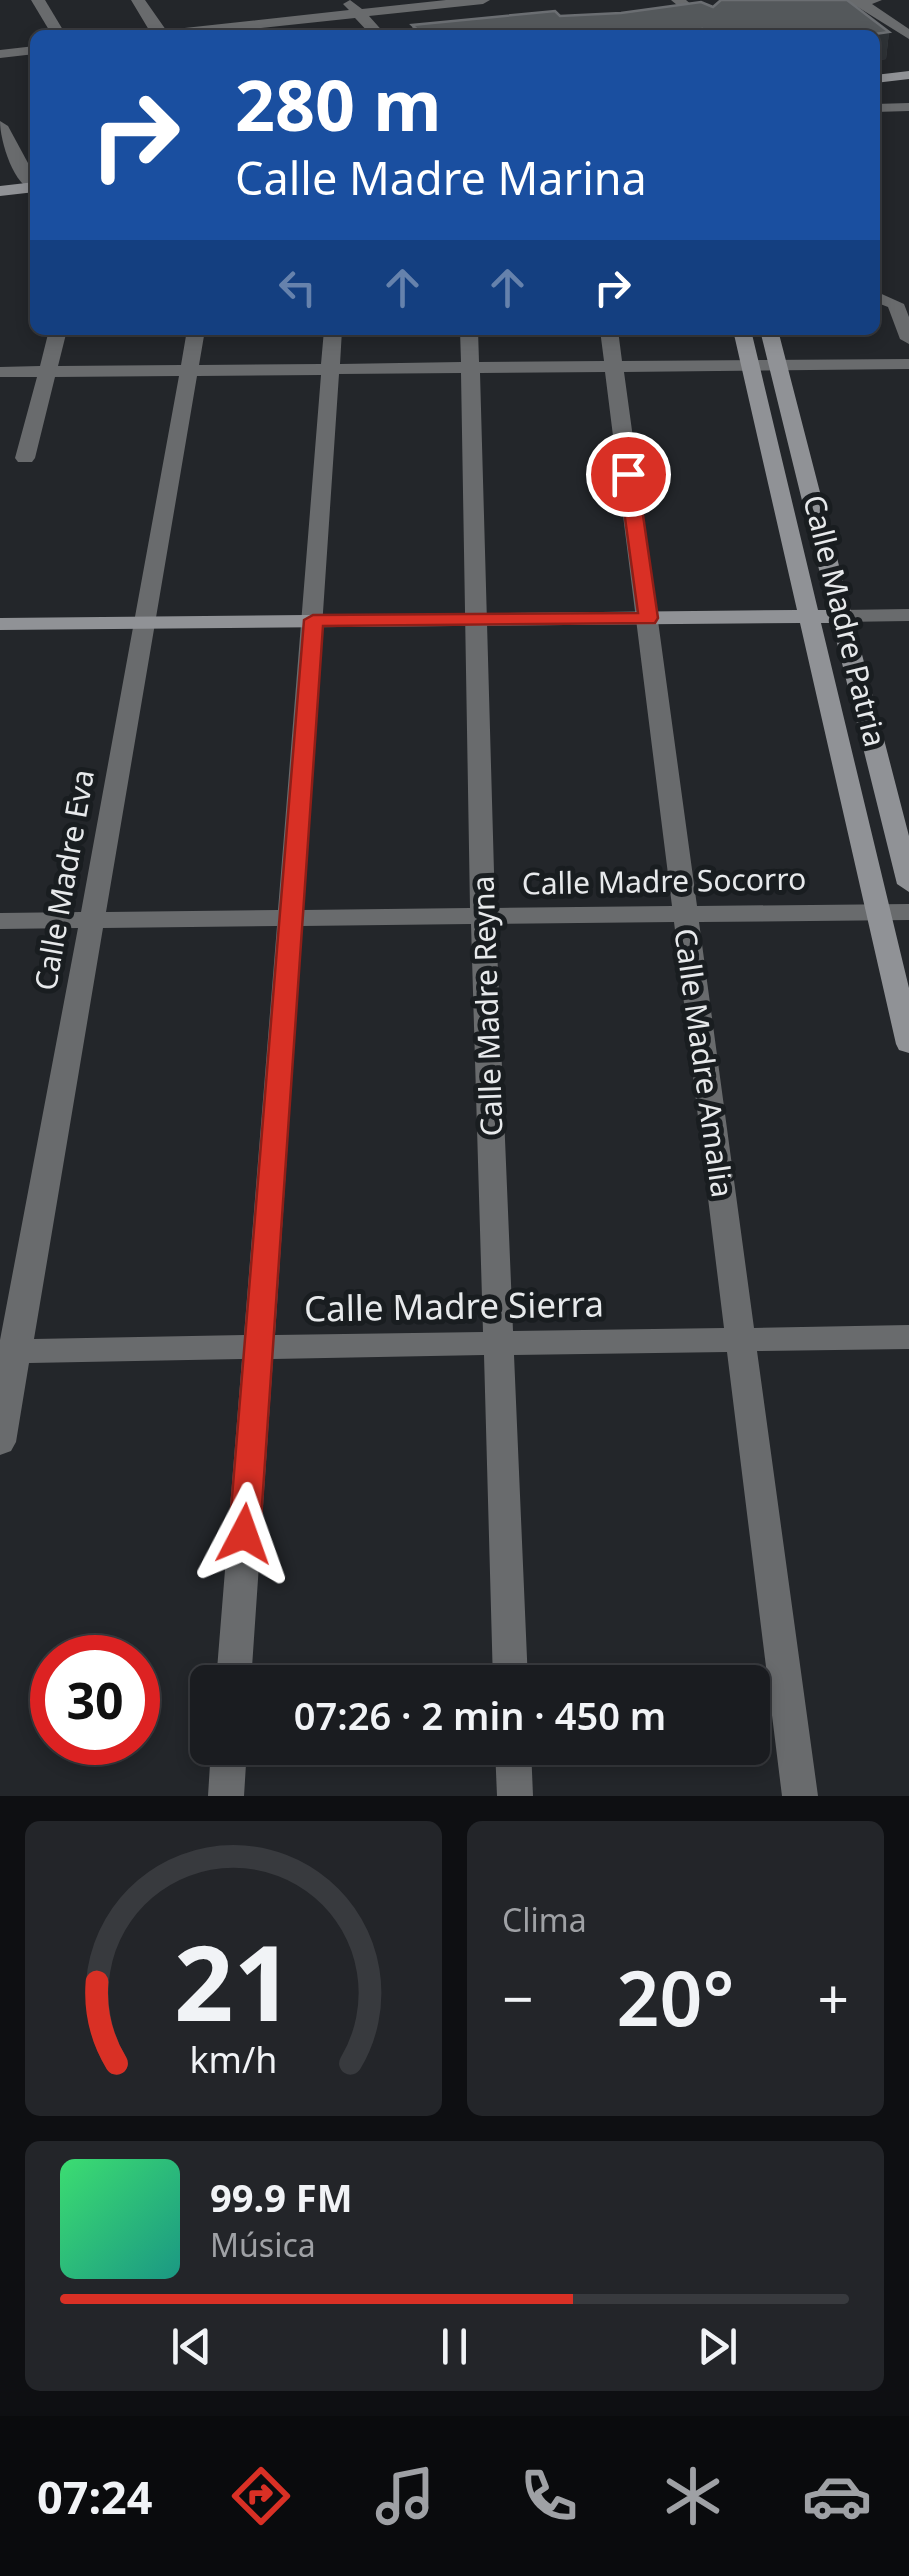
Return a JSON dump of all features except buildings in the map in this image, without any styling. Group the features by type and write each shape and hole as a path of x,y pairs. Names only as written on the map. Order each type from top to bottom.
{"street":[{"path":"38,0 56,30"},
{"path":"138,0 158,30"},
{"path":"346,0 374,30"},
{"path":"188,30 257,17 359,13 483,0"},
{"path":"678,0 715,30"},
{"path":"800,9 874,0"},
{"path":"858,2 908,33"},
{"path":"257,17 268,30"},
{"path":"682,22 722,18"},
{"path":"0,54 30,51"},
{"path":"880,78 909,75"},
{"path":"880,108 909,108"},
{"path":"0,126 30,180"},
{"path":"0,192 30,188"},
{"path":"880,298 895,304 909,339"},
{"path":"25,458 57,335"},
{"name":"Calle Madre Eva","path":"0,1442 8,1351 91,921 195,335"},
{"path":"235,1665 333,335"},
{"name":"Calle Madre Reyna","path":"469,335 479,620 483,916 510,1665"},
{"name":"Calle Madre Amalia","path":"610,335 800,1796"},
{"name":"Calle Madre Patria","path":"743,335 909,1044"},
{"name":"Calle Madre Patria","path":"770,335 909,884"},
{"path":"0,372 909,364"},
{"path":"0,624 909,615"},
{"name":"Calle Madre Socorro","path":"0,921 909,912"},
{"name":"Calle Madre Sierra","path":"8,1351 909,1337"},
{"path":"226,1796 228,1765"},
{"path":"513,1765 514,1796"}],"route":[{"path":"244,1534 313,620 648,618 628,474"}]}
